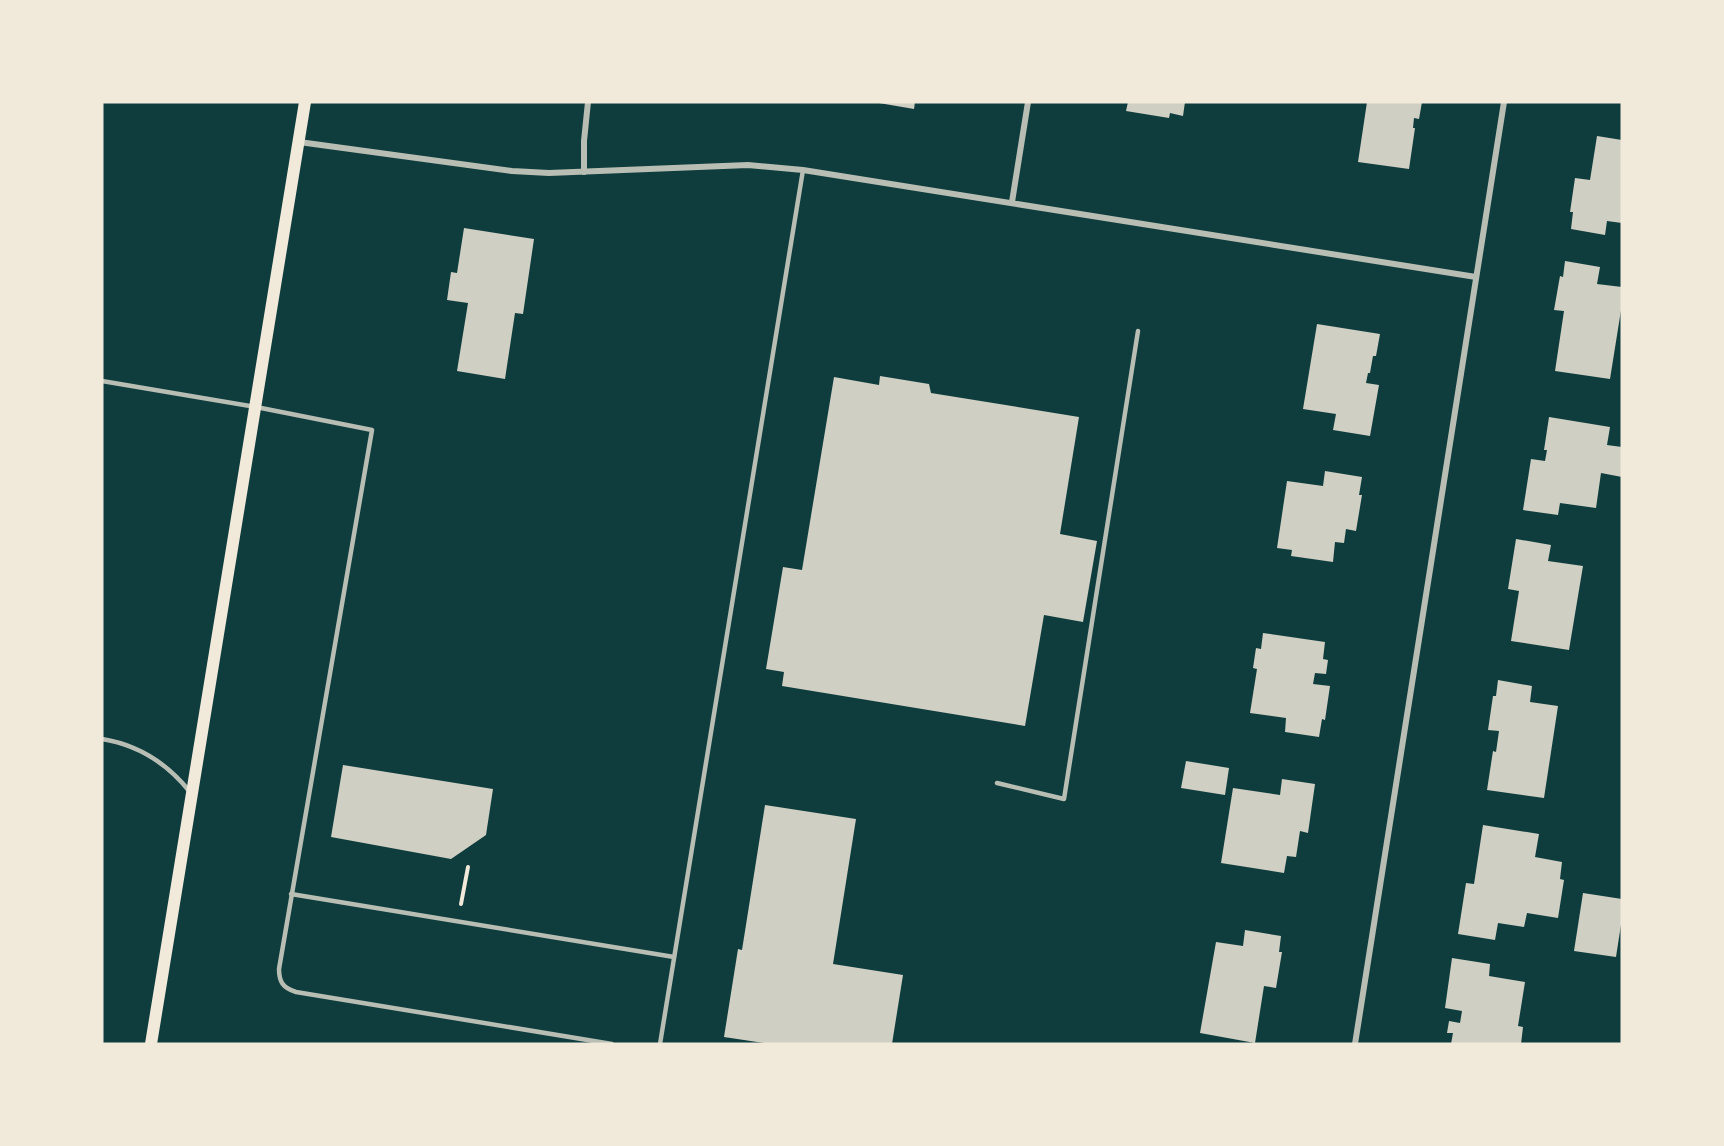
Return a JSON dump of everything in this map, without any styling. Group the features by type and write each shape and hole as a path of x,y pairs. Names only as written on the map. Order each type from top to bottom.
{"main road":[{"path":"151,1044 305,102"}],"street":[{"path":"584,172 588,102"},
{"path":"1012,202 1028,102"},
{"path":"1355,1044 1504,102"},
{"path":"299,142 512,171 549,173 748,165 803,170 1476,277"}],"lane":[{"path":"660,1044 803,170"},
{"path":"997,783 1064,799 1138,331"},
{"path":"102,381 256,407 372,430 291,894 279,969 282,985 296,992 612,1044"},
{"path":"102,739 129,746 150,755 173,773 192,795"},
{"path":"291,894 674,957"}],"path":[{"path":"458,921 468,867"}],"building":[{"path":"879,102 915,102 914,109"},
{"path":"1128,102 1185,102 1183,116 1170,113 1169,118 1126,111"},
{"path":"1367,102 1422,102 1419,119 1414,118 1413,128 1415,128 1409,169 1358,162"},
{"path":"1597,136 1622,140 1622,223 1607,221 1605,235 1571,229 1573,212 1570,212 1575,178 1590,180"},
{"path":"464,228 534,239 523,314 515,313 505,379 457,371 468,303 447,300 451,272 457,273"},
{"path":"1565,261 1600,267 1597,284 1622,287 1622,304 1610,379 1555,371 1564,311 1554,310"},
{"path":"1317,324 1380,334 1376,356 1373,356 1366,383 1379,385 1370,436 1333,430 1336,414 1303,409"},
{"path":"880,376 929,384 931,393 1079,417 1060,534 1097,541 1083,622 1044,615 1025,726 782,686 784,672 766,669 783,567 802,570 834,377 879,385"},
{"path":"1549,417 1610,427 1607,445 1622,447 1622,477 1601,473 1596,508 1560,503 1558,515 1523,510 1531,459 1545,461 1547,450 1544,450"},
{"path":"1325,471 1362,477 1359,495 1362,495 1356,531 1346,529 1344,543 1335,542 1333,562 1291,556 1292,550 1277,548 1287,481 1323,486"},
{"path":"1516,539 1551,545 1548,561 1583,566 1569,650 1511,641 1519,591 1508,589"},
{"path":"1263,633 1325,642 1323,659 1328,660 1326,674 1315,673 1313,684 1330,686 1325,720 1322,719 1319,737 1285,732 1286,718 1250,713 1257,669 1253,668 1256,648 1261,649"},
{"path":"1498,680 1532,686 1530,702 1558,706 1544,798 1487,790 1493,751 1496,752 1499,731 1488,730"},
{"path":"1186,761 1229,768 1225,795 1181,788"},
{"path":"343,765 493,789 486,835 451,859 331,837"},
{"path":"1282,779 1315,784 1308,833 1300,831 1296,857 1287,856 1284,873 1221,863 1233,788 1280,795"},
{"path":"765,805 856,819 833,964 903,975 892,1044 771,1044 724,1037 738,949 742,950"},
{"path":"1483,825 1539,834 1535,857 1562,862 1560,879 1564,880 1558,918 1527,913 1524,927 1498,923 1495,940 1458,934 1466,883 1474,884"},
{"path":"1583,893 1622,899 1622,918 1616,957 1574,951"},
{"path":"1245,930 1281,936 1279,952 1282,952 1276,988 1264,986 1255,1043 1200,1033 1216,942 1243,946"},
{"path":"1452,958 1490,964 1489,976 1525,982 1518,1026 1523,1027 1521,1044 1451,1044 1453,1033 1447,1033 1449,1021 1460,1023 1462,1011 1445,1008"}]}
